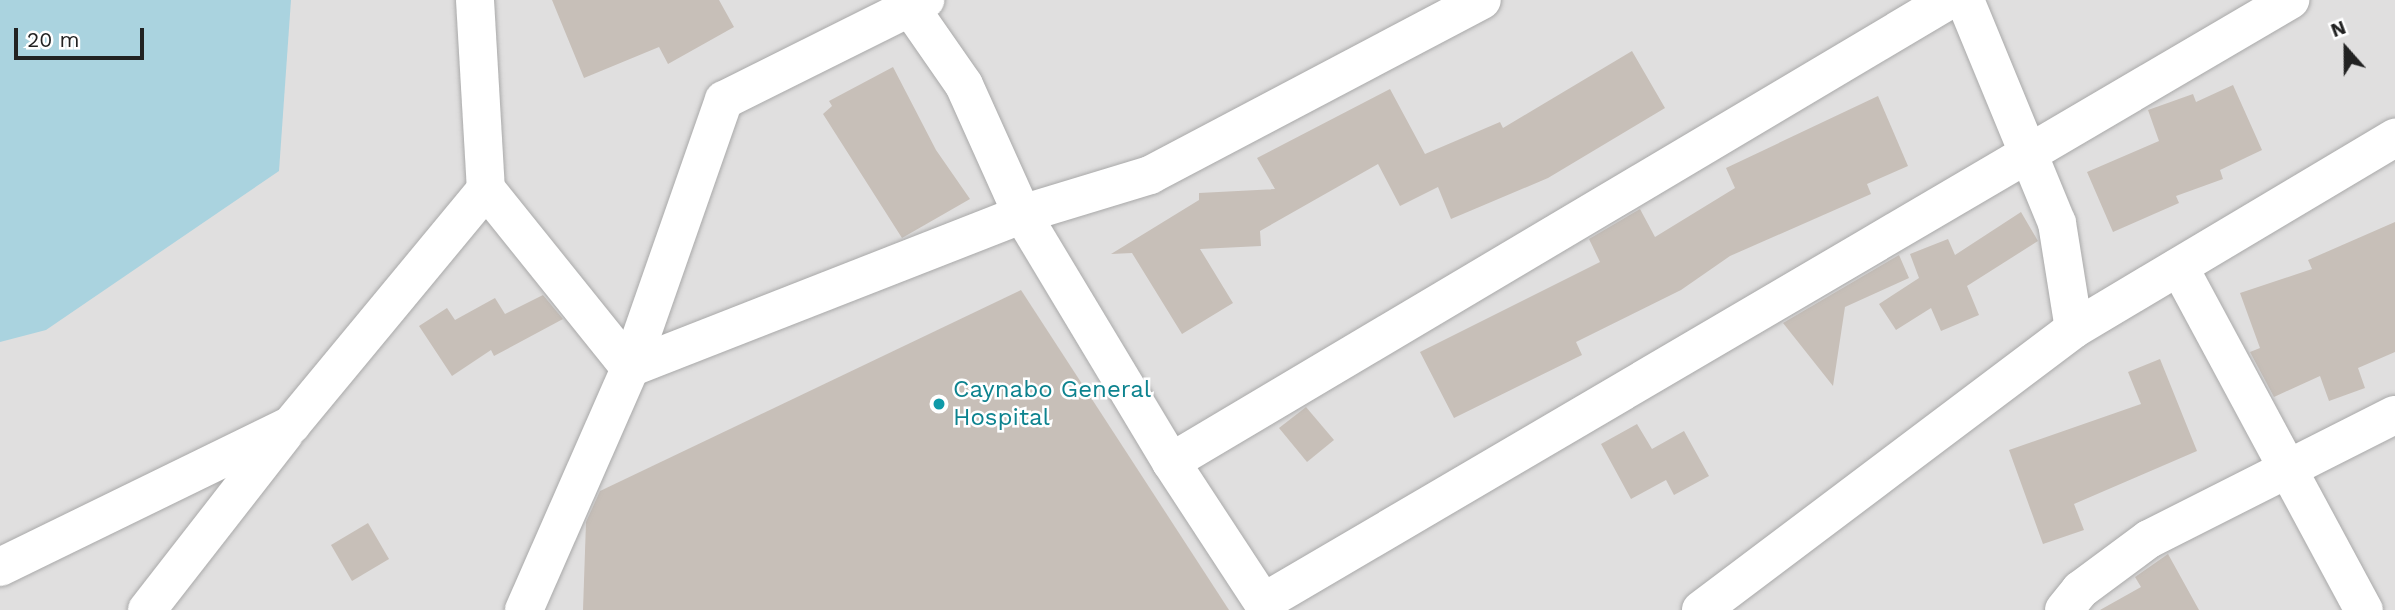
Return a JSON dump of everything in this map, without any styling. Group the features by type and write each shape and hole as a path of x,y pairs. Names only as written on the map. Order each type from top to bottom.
{"street":[{"path":"475,0 486,189 630,368"},
{"path":"630,368 1022,214 1150,175 1482,0"},
{"path":"1171,462 1949,0"},
{"path":"1965,0 2057,223 2074,329"},
{"path":"524,610 630,368 724,100 913,3 964,85 1022,214 1171,462 1266,606 2290,0"},
{"path":"1702,610 2074,329 2395,138"},
{"path":"147,610 291,425 486,189"},
{"path":"2179,267 2364,610"},
{"path":"2064,610 2080,590 2149,539 2395,415"},
{"path":"0,567 291,425"}],"shaded area":[{"path":"0,0 2395,0 2395,610 0,610"}],"water":[{"path":"0,0 291,0 279,171 46,330 0,342"}],"building":[{"path":"552,0 719,0 734,27 668,64 659,47 584,78"},
{"path":"1632,51 1665,108 1548,178 1451,219 1438,187 1400,206 1378,164 1260,231 1261,246 1200,249 1233,303 1182,334 1132,253 1111,254 1199,200 1199,193 1275,189 1257,158 1390,89 1425,154 1500,122 1503,128"},
{"path":"893,67 936,150 970,199 902,238 823,114 832,106 829,101"},
{"path":"2233,85 2262,150 2220,170 2223,179 2176,196 2179,203 2113,232 2087,172 2159,141 2148,110 2193,94 2196,102"},
{"path":"1878,96 1908,166 1867,184 1871,194 1730,256 1681,290 1576,342 1582,355 1454,418 1420,352 1600,262 1589,239 1640,209 1655,237 1735,188 1726,168"},
{"path":"2021,212 2038,241 1967,286 1979,315 1941,331 1931,308 1896,330 1879,304 1919,278 1910,254 1948,239 1955,255"},
{"path":"2395,222 2395,352 2358,368 2365,388 2329,401 2320,376 2274,397 2250,352 2260,348 2240,293 2312,269 2308,260"},
{"path":"1899,255 1909,278 1845,307 1833,386 1783,323"},
{"name":"Caynabo General Hospital","path":"1021,290 1229,610 583,610 586,522 600,491"},
{"path":"543,295 563,319 494,356 491,350 452,376 419,326 447,308 455,320 495,298 505,314"},
{"path":"2160,359 2197,451 2074,504 2084,530 2043,544 2009,450 2141,404 2128,372"},
{"path":"1306,407 1334,440 1307,462 1279,428"},
{"path":"1637,424 1652,449 1684,431 1709,476 1674,495 1666,480 1631,499 1601,444"},
{"path":"368,523 389,559 352,581 331,545"},
{"path":"2168,554 2199,610 2100,610 2141,587 2135,577"}],"place":[{"name":"Caynabo General Hospital","path":"939,404"}]}
